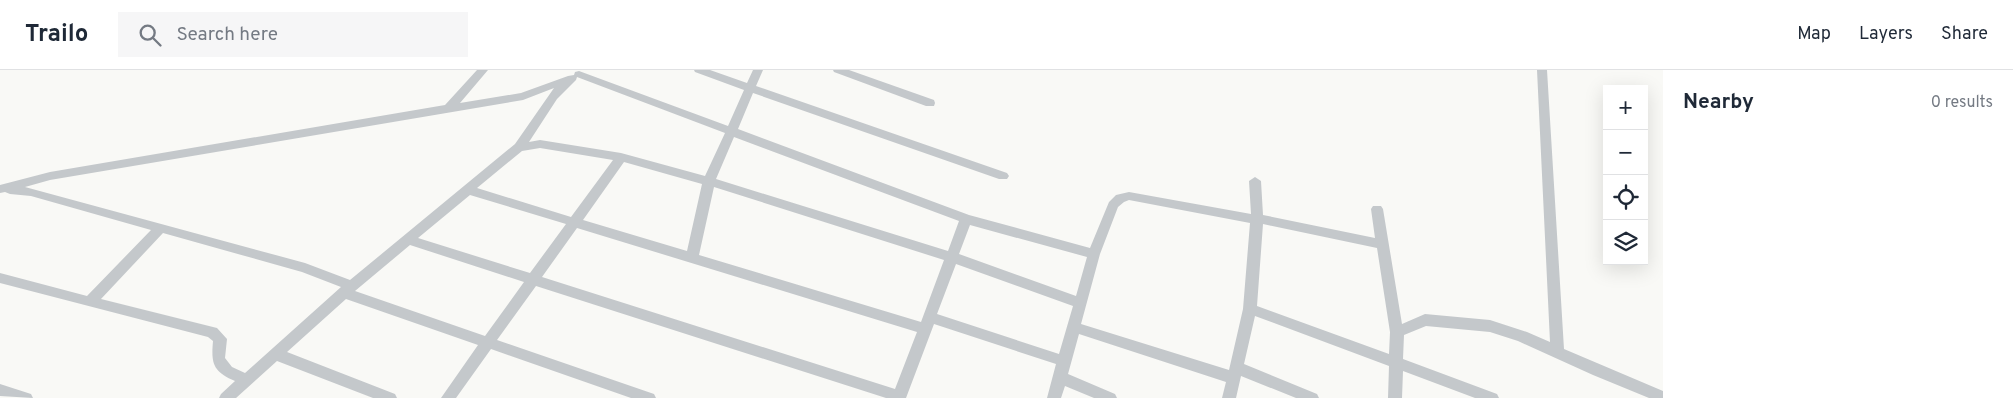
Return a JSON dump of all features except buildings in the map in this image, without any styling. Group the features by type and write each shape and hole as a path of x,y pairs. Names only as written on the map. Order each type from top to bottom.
{"street":[{"path":"449,108 483,70"},
{"path":"699,70 1004,176"},
{"path":"692,257 709,181 758,70"},
{"path":"1542,70 1557,352"},
{"path":"843,71 930,102"},
{"path":"226,398 348,290 519,147 553,96 578,74"},
{"path":"0,189 50,176 523,96 578,74 966,219 1094,254"},
{"path":"519,147 540,144 621,157 709,181 952,257 1080,303"},
{"path":"448,398 621,157"},
{"path":"1229,398 1250,309 1257,219 1255,181"},
{"path":"0,189 31,192 305,268 348,290 489,343 649,398"},
{"path":"469,190 692,257 1064,361"},
{"path":"1054,398 1094,254 1113,205 1120,198 1130,196 1382,244"},
{"path":"1377,209 1397,332 1395,398"},
{"path":"409,240 899,397 966,219"},
{"path":"90,302 161,228"},
{"path":"0,278 212,332 220,340 218,360 227,371 246,380"},
{"path":"1250,309 1492,398"},
{"path":"1397,332 1425,320 1490,326 1522,336 1598,371 1663,397"},
{"path":"1074,327 1235,373 1312,398"},
{"path":"276,354 390,398"},
{"path":"1059,377 1110,398"},
{"path":"0,390 26,398"}]}
